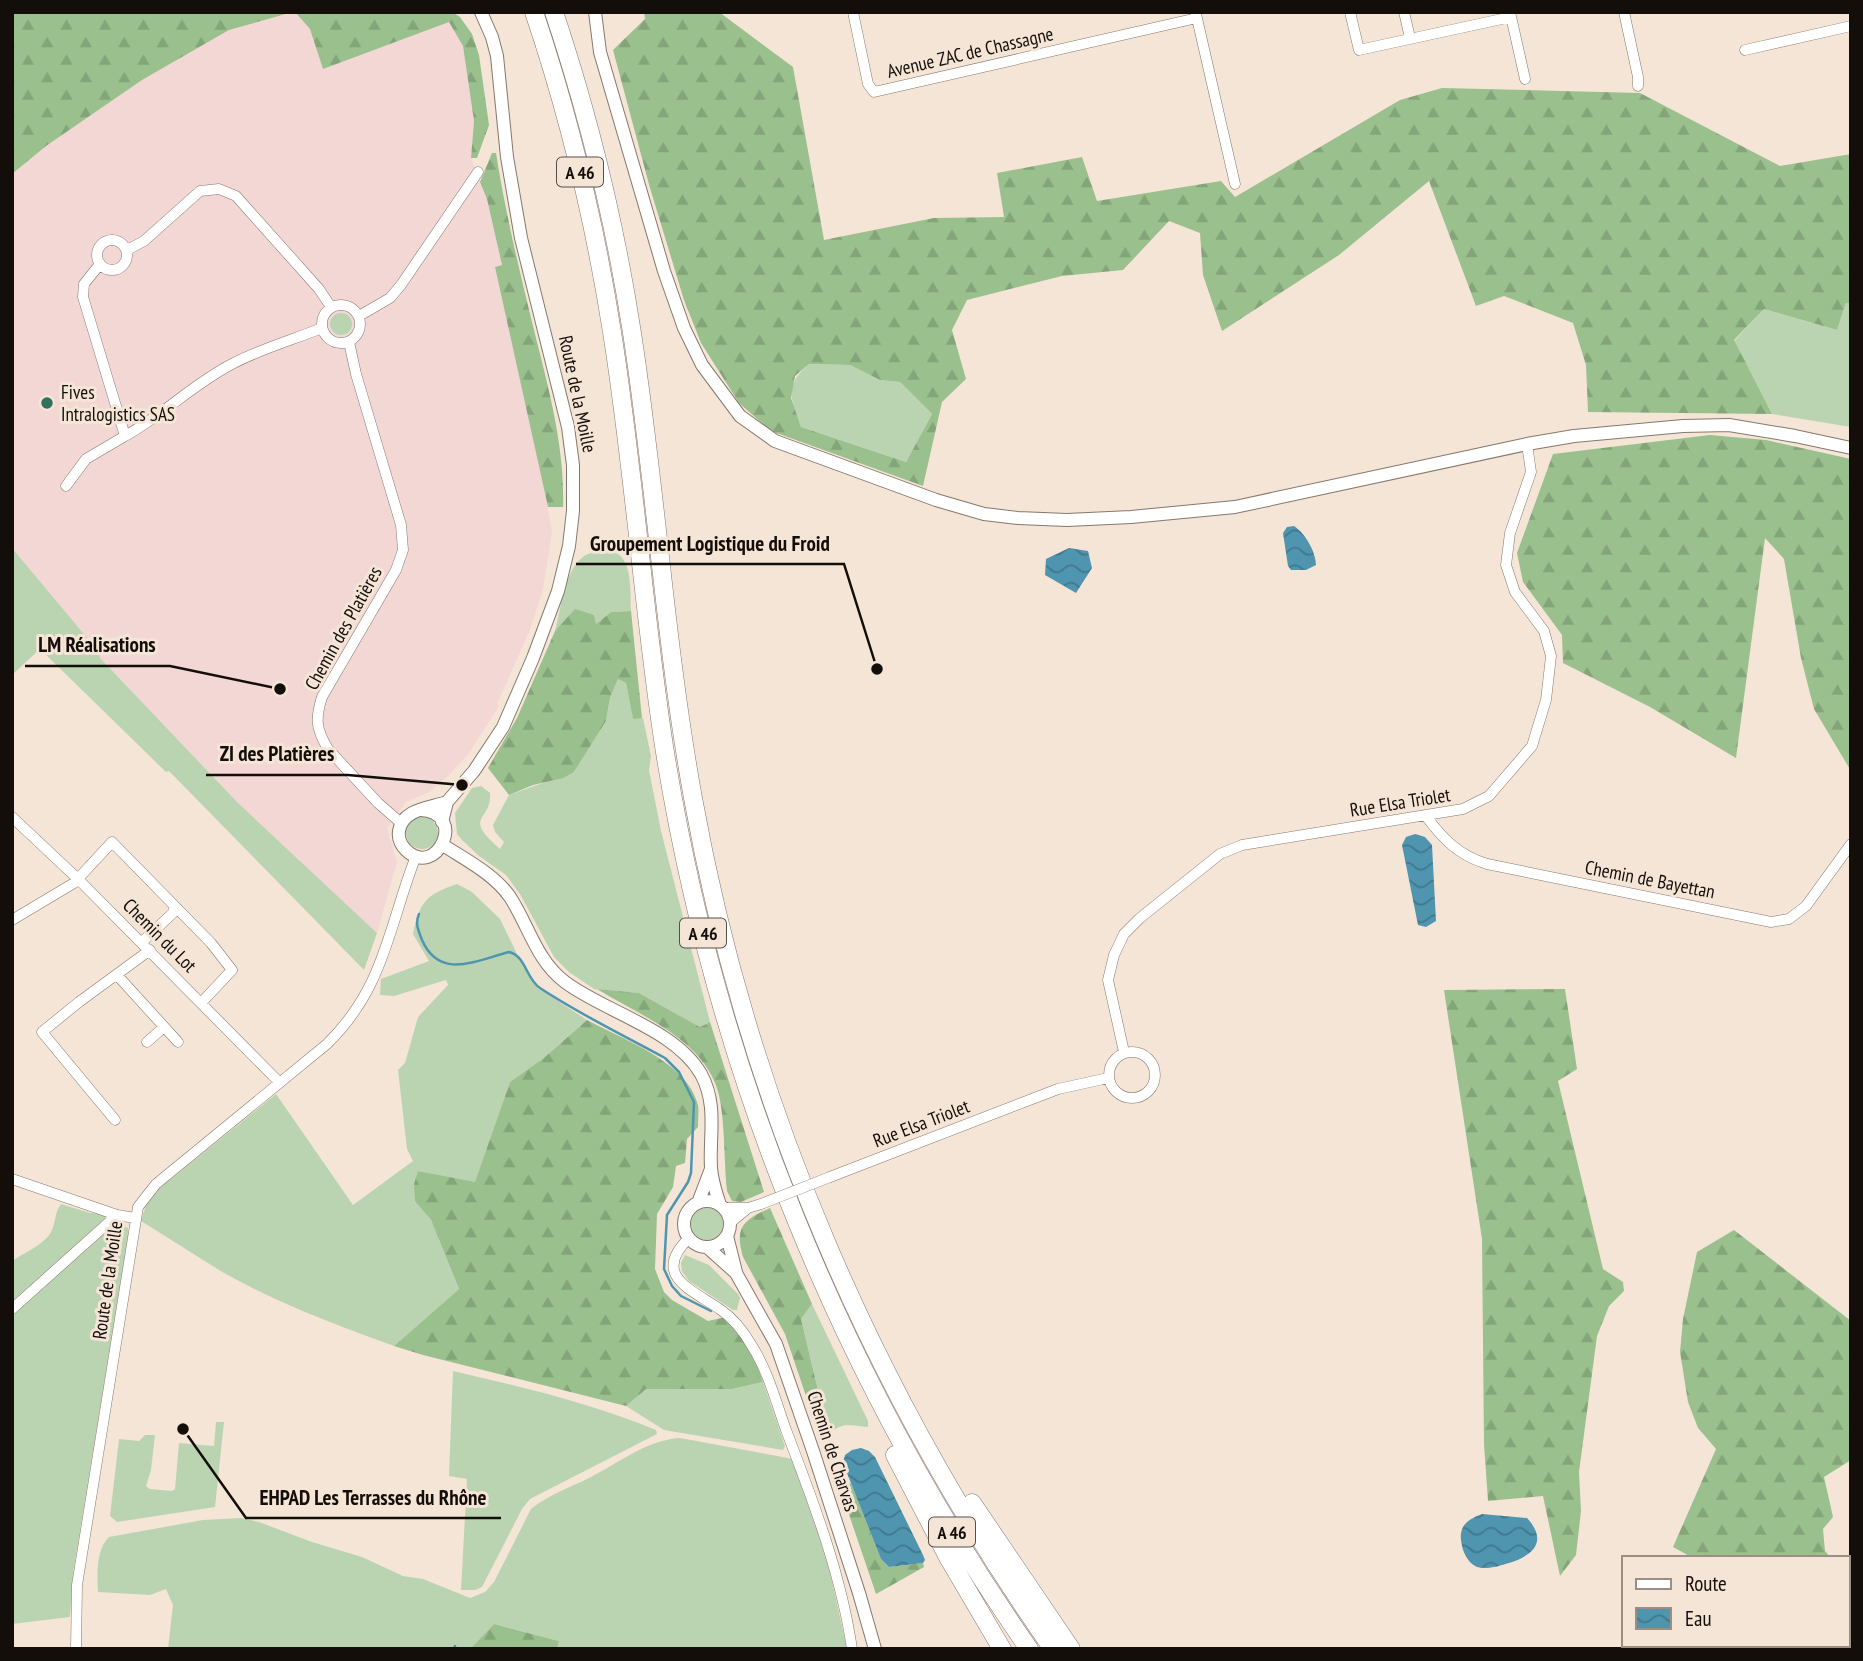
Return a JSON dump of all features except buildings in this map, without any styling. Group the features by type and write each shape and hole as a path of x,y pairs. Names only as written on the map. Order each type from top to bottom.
{"highway":[{"name":"A 46","path":"534,12 581,175 604,285 629,455 664,745 703,934 743,1073 781,1183 833,1307 884,1411 952,1531 1029,1649"},
{"name":"A 46","path":"554,12 584,107 619,254 642,402 685,749 723,935 761,1068 800,1178 862,1322 939,1471 986,1550 1053,1649"},
{"path":"884,1411 880,1425 949,1559 1002,1649"},
{"path":"939,1471 953,1473 1000,1547 1071,1649"}],"street":[{"name":"Route de la Moille","path":"442,822 447,802 474,771 503,727 558,591 572,530 573,465 568,427 521,238 507,157 497,56 481,12"},
{"path":"595,12 600,52 664,271 684,328 702,365 740,416 775,441 936,500 984,514 1067,520 1235,507 1527,444 1574,436 1683,426 1729,425 1851,448"},
{"name":"Avenue ZAC de Chassagne","path":"853,12 867,84 874,92 1196,15 1235,184"},
{"path":"1350,12 1359,50 1510,15 1525,79"},
{"path":"1404,12 1410,38"},
{"path":"1624,12 1638,86"},
{"path":"1745,50 1851,26"},
{"path":"359,316 390,298 401,285 478,172"},
{"path":"127,250 144,241 200,191 219,189 236,196 319,289 331,307"},
{"path":"115,240 124,245 127,260 117,270 108,270 100,264 97,254 101,245 115,240"},
{"path":"100,264 84,284 83,297 125,436"},
{"path":"348,306 359,316 360,328 349,342 335,343 329,340 322,328 322,319 331,307 348,306"},
{"path":"66,486 86,459 143,426 233,363 322,328"},
{"name":"Chemin des Platières","path":"349,342 401,525 403,550 396,570 322,698 316,719 328,749 378,803 401,823"},
{"name":"Rue Elsa Triolet","path":"1124,1052 1108,980 1114,955 1124,934 1220,854 1242,845 1463,809 1489,796 1532,746 1546,700 1551,656 1544,631 1515,592 1506,565 1510,533 1531,472 1527,444"},
{"path":"421,810 433,813 442,822 446,833 443,845 432,855 416,856 409,853 401,843 399,829 401,823 413,812 447,802"},
{"name":"Chemin de Bayettan","path":"1425,815 1451,847 1468,858 1487,864 1771,922 1789,919 1806,906 1851,844"},
{"name":"Chemin du Lot","path":"12,817 142,942 279,1082"},
{"path":"12,920 78,879 112,842 227,961 232,970 202,1002"},
{"path":"443,845 503,888 540,955 554,973 573,987 673,1044 690,1060 706,1085 711,1105 711,1169 721,1207 730,1223 727,1237 716,1245 707,1247 697,1245 689,1238 685,1223 687,1215 698,1203 711,1169"},
{"name":"Route de la Moille","path":"76,1649 77,1585 135,1218 142,1200 156,1184 327,1044 360,1006 378,971 416,856"},
{"path":"142,942 173,913 174,905"},
{"path":"115,1120 42,1032 150,950"},
{"path":"117,975 178,1042"},
{"path":"147,1042 164,1027"},
{"path":"1124,1052 1141,1053 1150,1059 1155,1069 1155,1080 1150,1090 1140,1097 1124,1097 1111,1086 1108,1078 1111,1062 1124,1052"},
{"name":"Rue Elsa Triolet","path":"730,1223 761,1203 1058,1089 1108,1078"},
{"path":"12,1180 135,1218"},
{"path":"698,1203 712,1201 721,1207"},
{"name":"Rue Elsa Triolet","path":"721,1207 748,1209"},
{"path":"12,1309 117,1214"},
{"name":"Chemin de Charvas","path":"727,1237 736,1273 767,1325 784,1363 875,1649"},
{"path":"689,1238 679,1248 673,1269 677,1279 692,1292 723,1311 740,1327 764,1369 834,1567 852,1649"},
{"name":"Chemin de Charvas","path":"707,1247 736,1273"}],"shaded area":[{"path":"295,12 310,29 323,69 449,22 463,46 474,121 471,158 487,199 502,265 495,267 552,531 543,590 529,632 497,704 499,706 469,753 447,777 429,792 406,802 387,828 397,862 377,933 238,803 100,658 99,652 12,548 12,174 46,146 142,80 229,30"}],"green space":[{"path":"12,12 293,12 229,30 142,80 46,146 12,174"},
{"path":"295,12 452,12 460,17 472,34 479,55 489,125 477,158 471,158 474,121 463,46 449,22 323,69 310,29"},
{"path":"644,12 719,12 793,67 824,240 934,218 1004,217 997,173 1082,157 1097,201 1221,181 1235,197 1400,100 1442,88 1640,93 1780,166 1851,154 1851,304 1846,303 1837,330 1764,309 1734,340 1772,414 1588,412 1586,365 1573,323 1504,296 1476,306 1429,181 1339,255 1222,331 1203,275 1200,233 1169,221 1123,270 1062,276 967,300 952,330 966,379 942,402 923,486 771,431 739,403 701,343 684,300 650,188 613,50 645,19","holes":["809,364 850,365 880,380 900,382 932,414 906,462 801,427 791,398 795,376"]},
{"path":"492,153 496,153 512,238 554,414 561,460 563,507 548,507 495,267 502,265 487,199 480,182"},
{"path":"1846,303 1851,304 1851,427 1772,414 1734,341 1764,309 1837,330"},
{"path":"341,313 349,316 352,324 349,332 341,335 333,332 330,324 333,316"},
{"path":"809,364 850,365 880,380 900,382 932,414 906,462 801,427 792,400 792,386"},
{"path":"1710,435 1766,440 1851,459 1851,771 1814,709 1801,658 1784,559 1765,538 1736,758 1650,707 1563,663 1562,635 1523,582 1517,553 1553,454"},
{"path":"12,548 99,652 100,658 238,803 377,933 364,970 169,771 166,772 40,649 12,675"},
{"path":"606,551 618,554 626,565 630,581 631,611 611,612 596,624 555,631 564,590 577,562 591,553"},
{"path":"575,609 594,615 596,624 611,612 631,611 642,718 633,719 626,683 618,679 610,698 606,721 574,772 509,795 488,768 517,718 555,631"},
{"path":"618,679 626,683 633,718 643,718 651,756 649,770 661,831 710,1022 700,1027 639,993 594,989 569,972 554,957 520,894 506,875 479,856 457,834 455,813 472,788 481,786 490,793 480,824 488,838 500,849 504,842 495,832 493,825 509,795 574,772 606,721 610,698"},
{"path":"422,817 434,821 438,833 434,845 422,849 410,845 406,833 410,821"},
{"path":"457,884 472,892 500,919 538,988 587,1020 545,1057 510,1082 475,1183 418,1171 415,1200 431,1220 459,1289 394,1346 308,1313 244,1284 141,1221 146,1205 156,1191 276,1094 353,1205 413,1161 407,1149 398,1070 405,1063 418,1017 448,985 446,980 394,996 380,995 381,979 429,961 413,934 418,914 431,896"},
{"path":"597,989 639,993 700,1027 710,1022 764,1192 741,1202 732,1201 727,1191 721,1106 716,1084 705,1065 674,1035"},
{"path":"1565,989 1577,1069 1558,1081 1603,1269 1623,1282 1624,1291 1609,1306 1597,1336 1579,1472 1581,1511 1576,1555 1560,1576 1543,1496 1488,1501 1484,1444 1482,1239 1444,990"},
{"path":"587,1020 668,1064 692,1090 698,1105 698,1127 687,1139 685,1163 676,1166 673,1187 657,1214 655,1269 664,1292 672,1300 708,1321 726,1317 748,1347 763,1382 732,1389 646,1389 626,1406 394,1346 459,1289 431,1220 415,1201 414,1184 418,1171 475,1182 510,1082 545,1057"},
{"path":"61,1204 90,1213 104,1214 106,1219 12,1308 12,1261 49,1235"},
{"path":"707,1208 718,1213 723,1224 718,1235 707,1240 696,1235 691,1224 696,1213"},
{"path":"770,1208 812,1304 801,1319 820,1398 807,1399 785,1334 743,1257 740,1238 743,1225"},
{"path":"117,1222 122,1222 123,1226 128,1228 128,1237 73,1573 70,1617 12,1624 12,1316"},
{"path":"1734,1230 1851,1321 1851,1460 1824,1477 1833,1517 1823,1529 1825,1551 1829,1556 1689,1556 1673,1547 1716,1449 1698,1428 1688,1402 1680,1352 1683,1319 1697,1252"},
{"path":"685,1255 709,1265 738,1294 740,1298 737,1310 689,1281 682,1271 681,1263"},
{"path":"812,1304 868,1421 868,1427 844,1426 819,1437 807,1399 820,1397 801,1319"},
{"path":"453,1371 581,1404 631,1420 656,1430 657,1434 530,1499 522,1509 482,1587 475,1590 461,1590 467,1479 449,1476"},
{"path":"763,1382 785,1446 783,1450 664,1430 626,1406 645,1389 732,1389"},
{"path":"216,1422 224,1422 215,1507 117,1522 110,1516 119,1439 139,1441 145,1435 155,1435 151,1470 146,1486 150,1489 172,1491 175,1489 179,1443 214,1446"},
{"path":"680,1438 793,1459 829,1567 847,1649 557,1649 559,1641 494,1624 470,1649 168,1649 173,1605 166,1589 150,1595 98,1592 100,1555 109,1537 203,1520 241,1518 362,1557 403,1576 423,1579 470,1598 485,1592 494,1582 531,1509 633,1453 656,1443"},
{"path":"851,1483 881,1559 889,1567 923,1563 924,1567 876,1594 840,1488"},
{"path":"494,1624 559,1641 557,1649 470,1649"}],"water":[{"path":"1294,526 1306,538 1314,554 1316,565 1306,570 1291,570 1288,566 1283,533 1287,527"},
{"path":"1069,548 1088,551 1092,568 1076,593 1045,575 1046,559"},
{"path":"1415,834 1425,837 1432,845 1436,921 1426,927 1418,925 1402,845 1406,837"},
{"path":"861,1448 875,1457 923,1555 923,1563 889,1567 881,1559 843,1463 845,1455"},
{"path":"1482,1514 1527,1518 1537,1534 1535,1546 1525,1556 1509,1563 1489,1568 1473,1565 1464,1552 1461,1535 1466,1523"}],"waterway":[{"path":"419,914 417,924 422,940 430,953 439,960 460,964 509,952 515,954 540,988 665,1058 679,1072 694,1102 691,1173 667,1215 664,1269 672,1286 681,1296 711,1311"}],"place":[{"name":"Fives Intralogistics SAS","path":"47,403"},
{"name":"Groupement Logistique du Froid","path":"877,669"},
{"name":"LM Réalisations","path":"280,689"},
{"name":"ZI des Platières","path":"462,785"},
{"name":"EHPAD Les Terrasses du Rhône","path":"183,1429"}]}
